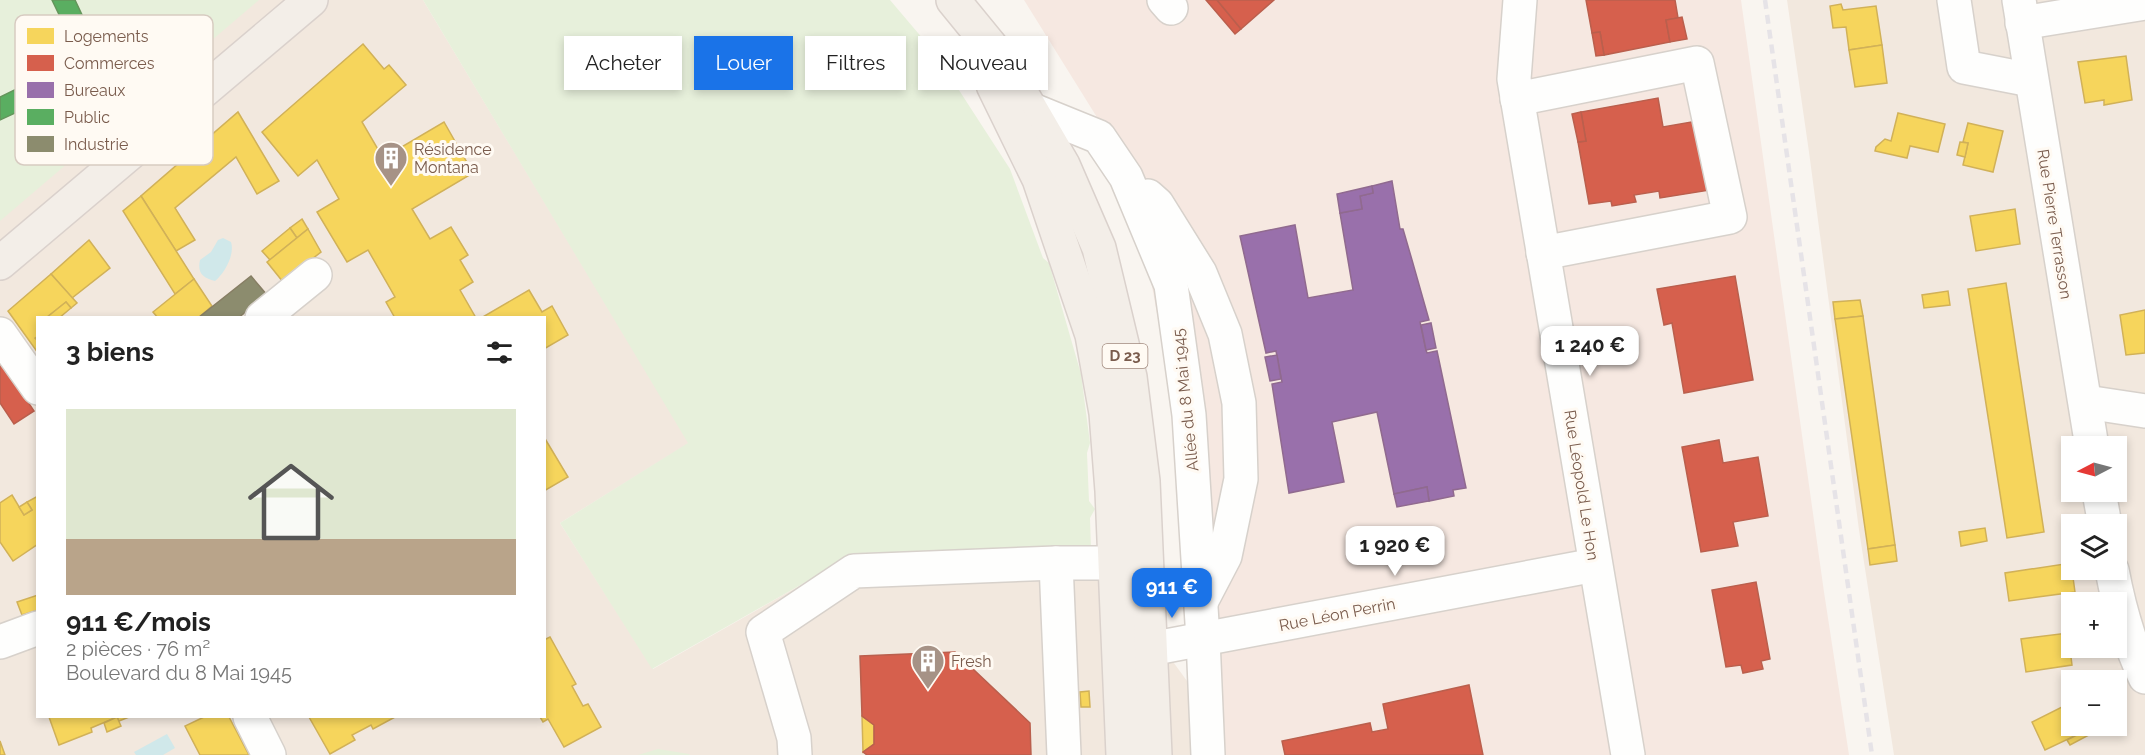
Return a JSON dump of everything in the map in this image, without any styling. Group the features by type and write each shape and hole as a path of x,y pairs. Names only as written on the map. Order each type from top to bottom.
{"main road":[{"path":"213,83 311,0"},
{"name":"D 23","path":"933,0 993,85 1040,179 1092,335 1106,413 1116,563 1123,755"},
{"name":"D 23","path":"953,0 1002,60 1063,165 1099,248 1130,377 1143,481 1155,755"},
{"path":"0,263 116,165"}],"street":[{"name":"Rue Léopold Le Hon","path":"1520,0 1514,79 1628,755"},
{"path":"1954,0 1964,67 2031,80"},
{"path":"2020,11 2145,3"},
{"name":"Rue Pierre Terrasson","path":"2020,11 2091,436"},
{"path":"1517,99 1697,63 1730,217 1543,253"},
{"name":"Allée du 8 Mai 1945","path":"1030,109 1099,137 1126,177 1171,285 1189,416 1208,755"},
{"path":"1126,177 1157,204 1200,273 1225,334 1239,403 1241,479 1224,556 1201,602"},
{"path":"265,316 315,276"},
{"path":"0,334 36,385"},
{"path":"2086,402 2145,411"},
{"path":"795,755 794,738 763,632 854,571 1116,563"},
{"path":"1056,564 1064,755"},
{"name":"Rue Léon Perrin","path":"1150,649 1595,565"},
{"path":"2114,580 2119,605 2136,659 2145,677"},
{"path":"0,642 36,629"},
{"path":"250,718 268,755"}],"shaded area":[{"path":"0,0 423,0 689,443 560,523 653,669 857,553 1091,549 1195,692 1198,755 0,755"},
{"path":"1024,0 1741,0 1849,755 1198,755 1180,439 1149,270 1103,127"},
{"path":"1787,0 2145,0 2145,755 1894,755 1859,530"}],"green space":[{"path":"0,0 259,0 213,39 213,15 15,15 15,165 66,165 0,221"},
{"path":"423,0 890,0 921,36 918,36 918,90 959,90 1010,169 1043,258 1049,263 1081,374 1090,443 1087,453 1089,501 1095,509 1090,518 1091,549 857,553 652,669 560,523 688,443"},
{"path":"658,749 689,754 690,755 638,755"}],"water":[{"path":"223,238 231,242 232,252 226,268 215,281 202,274 199,268 200,260 211,252 218,240"},
{"path":"167,734 175,748 163,755 136,755 134,752"}],"building: Logements":[{"path":"1841,4 1843,10 1876,6 1882,45 1849,50 1846,27 1833,28 1830,6"},
{"name":"Résidence Montana","path":"363,44 384,69 389,65 406,85 362,122 383,158 444,122 473,173 412,209 430,239 451,227 468,255 460,260 473,282 460,290 475,316 394,316 386,302 395,297 368,250 347,262 317,212 339,199 317,160 298,176 262,132"},
{"path":"1882,45 1887,83 1855,87 1849,50"},
{"path":"2126,56 2132,100 2104,105 2104,100 2085,103 2078,62"},
{"path":"238,112 279,181 257,194 236,157 175,208 195,240 176,251 141,196 177,165 213,165 213,134"},
{"path":"1898,113 1945,124 1938,152 1910,146 1907,158 1875,151 1885,139 1891,141"},
{"path":"1968,123 2003,131 1993,172 1963,165 1968,143 1963,142"},
{"path":"1960,142 1968,143 1965,157 1957,155"},
{"path":"141,196 194,279 175,294 123,211"},
{"path":"2015,209 2020,244 1976,251 1970,216"},
{"path":"302,219 308,229 297,238 290,228"},
{"path":"290,228 297,238 270,260 262,251"},
{"path":"308,229 321,252 283,282 267,262"},
{"path":"89,240 110,268 72,298 51,274"},
{"path":"51,274 77,303 71,308 66,302 48,316 36,316 36,350 8,311"},
{"path":"194,279 212,306 200,316 156,316 153,312"},
{"path":"2006,283 2044,532 2007,538 1968,289"},
{"path":"529,290 542,312 552,306 568,335 546,348 546,316 484,316"},
{"path":"1948,291 1950,305 1924,308 1922,295"},
{"path":"1860,300 1863,316 1835,319 1833,302"},
{"path":"66,302 71,308 61,316 48,316"},
{"path":"2145,310 2145,353 2126,355 2120,315"},
{"path":"1863,316 1895,545 1868,549 1835,319"},
{"path":"546,440 568,477 546,490"},
{"path":"12,495 24,515 32,510 27,502 36,497 36,545 13,561 0,542 0,503"},
{"path":"27,502 32,510 24,515 19,507"},
{"path":"1985,528 1987,541 1961,546 1959,532"},
{"path":"1895,545 1897,561 1870,565 1868,549"},
{"path":"2061,565 2061,580 2073,580 2075,592 2061,592 2061,594 2009,601 2005,573"},
{"path":"36,596 36,611 22,615 17,602"},
{"path":"2061,634 2061,658 2071,658 2072,665 2026,672 2021,639"},
{"path":"550,637 576,684 572,686 583,706 588,704 601,727 564,747 548,719 543,722 541,718 546,718 546,639"},
{"path":"1089,691 1090,707 1081,707 1080,692"},
{"path":"2061,708 2061,736 2075,736 2045,750 2032,722"},
{"path":"862,716 874,725 874,744 863,752"},
{"path":"49,718 115,718 91,728 92,732 59,745"},
{"path":"117,718 121,726 107,732 104,723"},
{"path":"202,718 230,718 249,755 200,755 185,726"},
{"path":"310,718 393,718 373,729 371,725 352,735 355,740 330,754"},
{"path":"2075,736 2087,736 2070,745 2067,740"},
{"path":"0,741 5,755 0,755"}],"building: Commerces":[{"path":"1206,0 1217,0 1241,29 1235,34"},
{"path":"1217,0 1274,0 1241,29"},
{"path":"1586,0 1675,0 1678,18 1666,20 1670,42 1604,55 1600,32 1592,33"},
{"path":"1682,17 1687,39 1670,42 1666,20"},
{"path":"1600,32 1604,55 1596,56 1592,33"},
{"path":"1658,98 1663,127 1697,121 1710,190 1660,198 1659,191 1634,195 1636,202 1612,206 1611,201 1589,204 1578,142 1586,141 1581,112"},
{"path":"1581,112 1586,141 1578,142 1572,114"},
{"path":"1735,276 1753,380 1684,393 1672,323 1664,325 1657,289"},
{"path":"0,360 34,411 14,424 0,403"},
{"path":"1719,440 1723,463 1758,457 1768,516 1733,522 1738,546 1701,552 1682,447"},
{"path":"1756,582 1770,659 1761,661 1763,669 1743,673 1741,665 1726,667 1712,590"},
{"name":"Fresh","path":"955,652 1030,723 1031,755 867,755 863,752 874,744 874,725 862,716 860,656"},
{"path":"1469,685 1483,755 1285,755 1282,741 1370,723 1372,732 1388,729 1383,704"}],"building: Bureaux":[{"path":"1392,181 1400,229 1403,229 1429,320 1420,322 1426,350 1427,353 1437,351 1466,488 1453,490 1454,496 1429,501 1427,487 1394,494 1377,412 1332,422 1344,482 1289,493 1272,384 1282,382 1276,351 1266,353 1240,236 1295,225 1308,298 1353,290 1340,213 1362,209 1360,196 1373,193 1372,186"},
{"path":"1372,186 1373,193 1360,196 1362,209 1340,213 1337,194"},
{"path":"1431,323 1436,348 1426,350 1421,325"},
{"path":"1277,355 1281,379 1270,381 1265,357"},
{"path":"1427,487 1429,501 1397,507 1394,494"}],"building: Public":[{"path":"52,0 75,0 82,15 59,15"},
{"path":"15,90 15,113 0,120 0,97"}],"building: Industrie":[{"path":"251,276 267,295 241,316 201,316"}],"railway":[{"path":"1765,0 1872,755"}],"place":[{"name":"Résidence Montana","path":"391,187"},
{"name":"Fresh","path":"928,690"}]}
